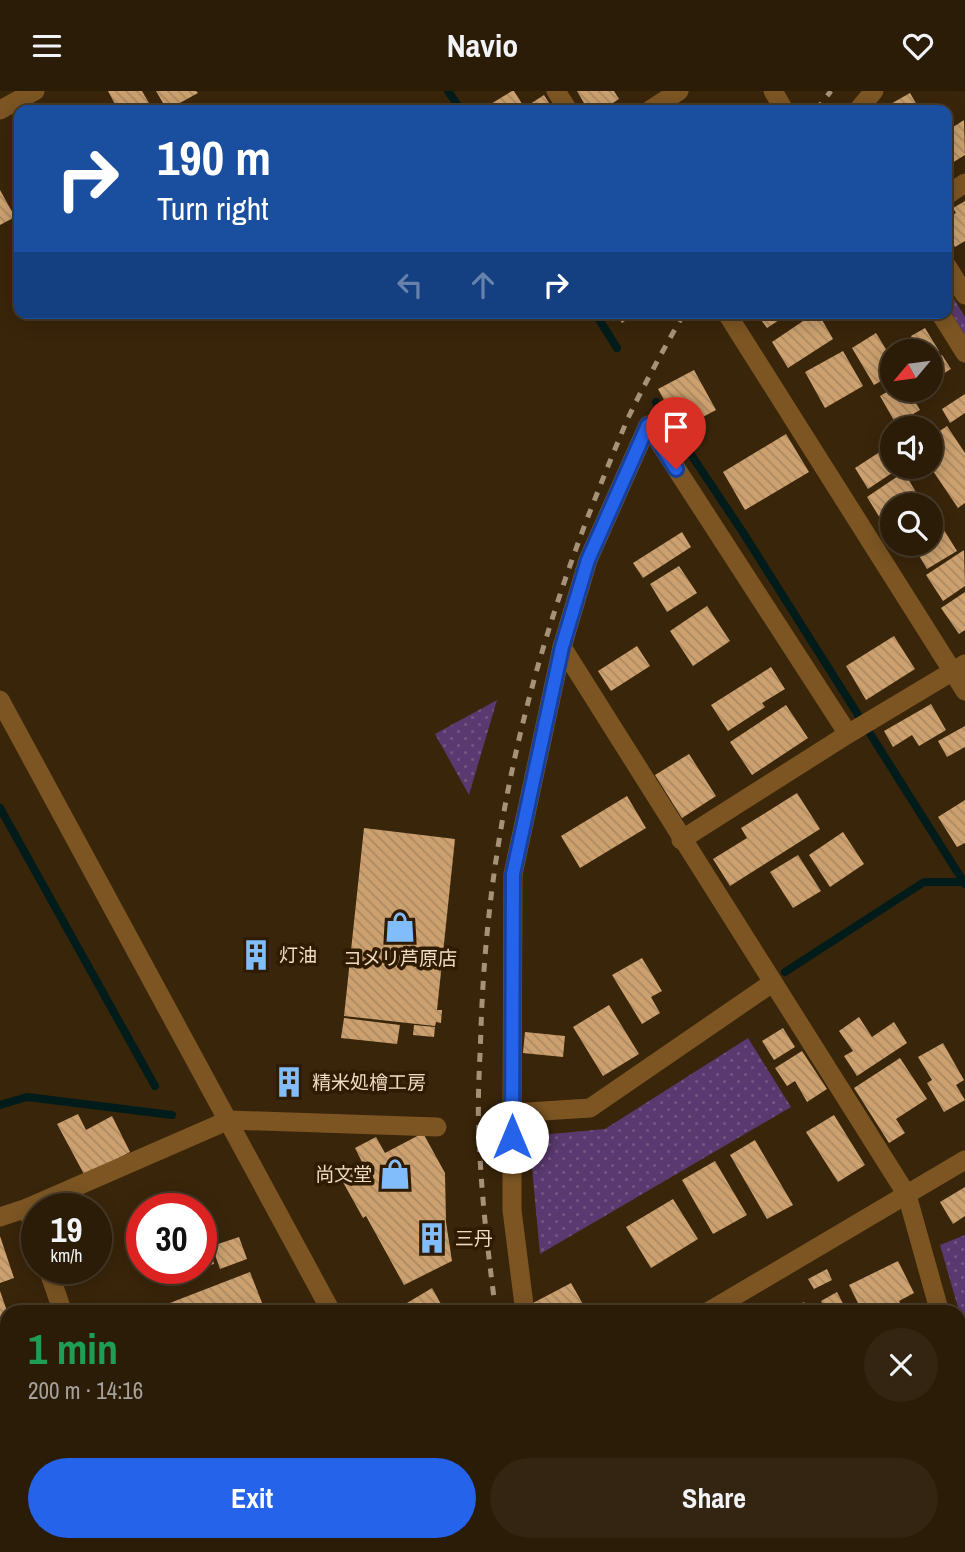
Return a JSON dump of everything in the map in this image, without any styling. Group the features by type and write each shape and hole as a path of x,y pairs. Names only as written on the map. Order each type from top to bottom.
{"street":[{"path":"0,110 35,91"},
{"path":"658,105 679,91"},
{"path":"862,105 874,91"},
{"path":"952,274 965,295"},
{"path":"730,319 959,668 965,691"},
{"path":"944,319 965,353"},
{"path":"524,1305 512,1210 513,874 562,647 588,560 648,425 852,732"},
{"path":"562,647 681,840 907,1195 938,1305"},
{"path":"681,840 959,668"},
{"path":"0,700 328,1305"},
{"path":"512,1113 590,1108 772,983"},
{"path":"61,1193 229,1120 437,1127"},
{"path":"720,1305 965,1160"},
{"path":"0,1217 21,1210"},
{"path":"53,1284 59,1305"}],"shaded area":[{"path":"952,295 965,317 965,336 952,314"},
{"path":"497,700 469,795 435,734"},
{"path":"748,1038 791,1107 540,1254 529,1136 605,1129"},
{"path":"965,1235 965,1305 957,1305 940,1245"}],"building":[{"path":"108,91 142,91 150,105 115,105"},
{"path":"156,91 198,93 176,105 164,105"},
{"path":"514,91 523,105 489,105"},
{"path":"577,91 614,91 619,99 610,105 585,105"},
{"path":"910,93 917,105 889,105"},
{"path":"544,95 550,105 529,105"},
{"path":"964,120 965,155 952,163 952,128"},
{"path":"0,190 14,218 0,225"},
{"path":"965,201 965,241 955,247 952,241 952,215 956,213 953,208"},
{"path":"760,319 781,319 767,328"},
{"path":"806,319 821,319 833,339 788,368 772,342"},
{"path":"925,328 932,339 913,339 911,336"},
{"path":"876,333 880,340 880,382 874,385 852,348"},
{"path":"843,351 863,386 825,408 805,372"},
{"path":"943,357 951,369 943,374"},
{"path":"694,370 716,410 680,429 658,389"},
{"path":"965,394 965,413 950,423 942,409"},
{"path":"884,403 916,403 920,410 910,416 891,416"},
{"path":"947,426 965,453 965,503 958,508 938,479 943,479 943,429"},
{"path":"786,434 809,472 745,510 723,472"},
{"path":"880,452 880,479 883,479 868,489 855,468"},
{"path":"894,479 908,479 916,493 880,493 880,518 867,497"},
{"path":"943,528 957,551 927,569 919,556 943,556"},
{"path":"682,532 691,547 643,578 633,563"},
{"path":"964,550 965,586 943,601 926,575"},
{"path":"679,566 697,593 667,612 650,584"},
{"path":"965,592 965,630 959,634 941,608"},
{"path":"707,606 730,641 693,666 670,631"},
{"path":"894,636 915,669 866,700 846,666"},
{"path":"637,646 650,666 611,691 598,671"},
{"path":"771,667 785,689 762,703 765,707 728,731 711,705"},
{"path":"931,704 946,730 919,746 912,735 893,747 884,731"},
{"path":"786,705 808,738 752,775 730,742"},
{"path":"965,726 965,747 947,757 938,741"},
{"path":"689,754 716,796 682,818 655,775"},
{"path":"797,793 820,829 730,886 713,859 747,838 741,828"},
{"path":"627,796 646,828 580,868 561,836"},
{"path":"965,800 965,843 957,847 938,817"},
{"name":"コメリ芦原店","path":"364,828 455,839 437,1010 442,1010 441,1023 436,1022 435,1026 344,1016"},
{"path":"843,832 864,864 830,887 809,855"},
{"path":"798,855 821,891 793,908 770,872"},
{"path":"256,940 265,957 253,964 244,947"},
{"path":"642,958 662,991 651,997 660,1013 642,1024 612,975"},
{"path":"609,1005 639,1054 603,1076 573,1027"},
{"path":"859,1017 872,1037 894,1022 907,1043 857,1076 844,1056 853,1051 839,1031"},
{"path":"344,1018 400,1025 397,1044 341,1038"},
{"path":"414,1025 435,1027 434,1037 413,1035"},
{"path":"783,1028 795,1047 774,1060 762,1041"},
{"path":"525,1032 565,1036 563,1057 523,1053"},
{"path":"943,1043 964,1080 956,1085 965,1100 944,1112 927,1083 932,1080 918,1057"},
{"path":"802,1051 827,1089 807,1102 795,1081 787,1086 775,1068"},
{"path":"900,1058 927,1099 896,1119 905,1133 889,1143 854,1088"},
{"name":"精米処檜工房","path":"283,1074 295,1074 295,1090 283,1090"},
{"path":"78,1114 86,1130 112,1116 130,1152 85,1176 57,1124"},
{"path":"834,1115 865,1165 838,1182 806,1132"},
{"path":"423,1133 445,1173 446,1222 452,1261 404,1285 366,1216 363,1218 339,1175 362,1162 355,1148 376,1137 385,1153"},
{"path":"755,1140 793,1205 767,1219 730,1155"},
{"path":"715,1161 747,1215 713,1234 682,1180"},
{"path":"965,1187 965,1216 953,1224 940,1202"},
{"path":"673,1199 698,1239 651,1268 626,1227"},
{"path":"0,1236 14,1278 0,1283"},
{"path":"239,1237 247,1259 220,1269 217,1244"},
{"path":"898,1261 914,1293 899,1301 901,1305 859,1305 849,1285"},
{"path":"827,1269 832,1280 814,1289 808,1279"},
{"path":"250,1272 263,1305 165,1305"},
{"path":"571,1283 583,1305 534,1305 533,1303"},
{"path":"432,1288 442,1305 404,1305"},
{"path":"0,1291 5,1305 0,1305"},
{"path":"837,1292 844,1305 823,1305 821,1301"}],"waterway":[{"path":"448,91 458,105"},
{"path":"599,319 617,348"},
{"path":"656,402 742,531 965,884"},
{"path":"0,808 155,1086"},
{"path":"785,972 924,882 963,882"},
{"path":"0,1105 27,1097 172,1115"}],"railway":[{"path":"820,105 831,91"},
{"path":"495,1305 483,1201 478,1108 485,961 501,830 528,703 566,577 629,416 681,319"}],"place":[{"name":"コメリ芦原店","path":"400,927"},
{"name":"灯油","path":"256,955"},
{"name":"精米処檜工房","path":"289,1082"},
{"name":"尚文堂","path":"395,1174"},
{"name":"三丹","path":"432,1238"}],"route":[{"path":"512,1137 513,874 562,647 588,560 648,425 676,469"}]}
